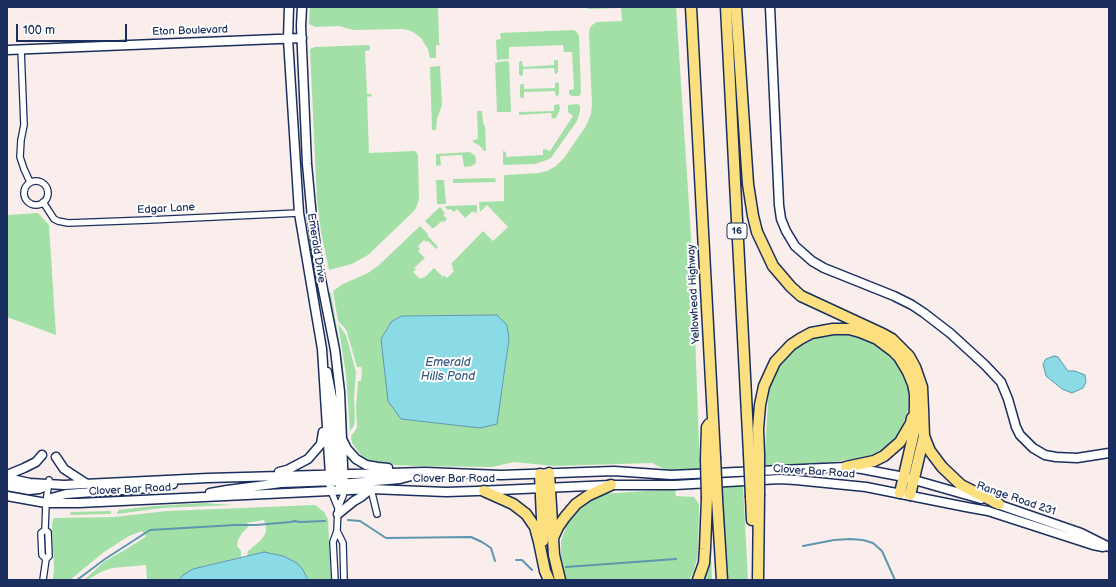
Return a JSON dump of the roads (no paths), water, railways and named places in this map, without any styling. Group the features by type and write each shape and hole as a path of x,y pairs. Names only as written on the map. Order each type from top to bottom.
{"highway":[{"name":"Yellowhead Highway","path":"691,7 712,415 707,426 711,458 712,499"},
{"name":"16","path":"726,7 754,455 757,580"},
{"path":"736,7 748,184 753,216 761,242 773,266 801,296 883,334 892,339 909,356 915,367 922,387 924,436 914,479 905,494"},
{"path":"754,455 760,405 764,386 775,362 791,345 811,333 833,329 849,329 869,335 885,344 899,357 908,372 915,394 915,404 914,432 904,477 905,494"},
{"path":"846,467 874,461 884,456 900,442 911,423 915,404"},
{"path":"924,436 930,452 942,467 961,485 998,504"},
{"path":"545,473 544,561 545,571 549,580"},
{"path":"553,540 558,527 576,504 593,493 612,485"},
{"path":"545,488 556,564 560,580"},
{"path":"484,491 514,504 526,514 535,527 544,561"},
{"path":"698,580 702,570 706,549 712,499"},
{"path":"712,499 722,580"}],"main road":[{"name":"Emerald Drive","path":"289,7 288,39 299,213 322,349 326,422 338,480"},
{"name":"Emerald Drive","path":"302,7 307,164 312,218 319,269 335,350 340,392 341,438 338,480 331,491"},
{"path":"770,7 779,205 781,219 795,246 812,261 824,268 903,301 920,310 950,333 1001,382 1008,399 1016,427 1020,435 1033,448 1045,455 1056,457 1076,458 1109,453"},
{"name":"Eton Boulevard","path":"7,50 302,38"},
{"path":"189,498 234,489 281,483 338,480 333,402 322,349"},
{"path":"263,476 287,470 308,459 321,444 326,422"},
{"path":"341,438 351,455 366,465 425,472"},
{"path":"7,476 36,462 42,455"},
{"path":"56,457 64,469 87,484"},
{"name":"Clover Bar Road","path":"7,476 30,483 48,482 87,484 263,476 338,480 425,472 502,475 614,471 671,475 846,467 904,477"},
{"name":"Range Road 231","path":"904,477 998,504 1081,533 1109,547"},
{"path":"46,503 51,498 66,494 149,488 208,478"},
{"name":"Clover Bar Road","path":"338,480 371,489 446,492 612,485 675,485 780,479 831,483 905,494"},
{"name":"Clover Bar Road","path":"7,496 46,503 189,498 331,491 338,480"},
{"path":"7,486 35,490 44,488 48,482"},
{"path":"338,511 371,489"},
{"name":"Range Road 231","path":"905,494 988,511 1093,545 1109,547"}],"street":[{"path":"22,49 24,125 20,157 30,182"},
{"path":"38,181 47,188 47,196 43,202 36,205 32,204 24,196 25,188 30,182 38,181"},
{"name":"Edgar Lane","path":"43,202 54,218 58,221 68,223 299,213"},
{"path":"334,580 333,542 337,531 338,511 343,496 338,480"},
{"path":"43,580 46,559 49,556 48,532 45,530 48,482"},
{"path":"371,489 377,514"},
{"path":"331,491 338,511"},
{"path":"337,531 343,543 344,580"}],"water":[{"name":"Emerald Hills Pond","path":"497,315 507,325 509,339 497,424 480,428 401,419 388,401 381,339 392,321 402,316"},
{"path":"1054,356 1058,357 1068,371 1075,371 1085,375 1086,382 1083,388 1072,393 1062,389 1046,376 1043,364 1046,359"},
{"path":"264,552 283,556 297,563 303,570 308,580 179,580 183,575 193,569"}],"waterway":[{"path":"348,520 360,521 386,538 471,537 491,548 495,561"},
{"path":"77,580 105,559 150,530 256,525 294,521 325,521"},
{"path":"803,546 834,540 850,539 863,540 873,543 882,551 895,580"},
{"path":"566,567 676,559"},
{"path":"516,560 522,560 532,570"}]}
